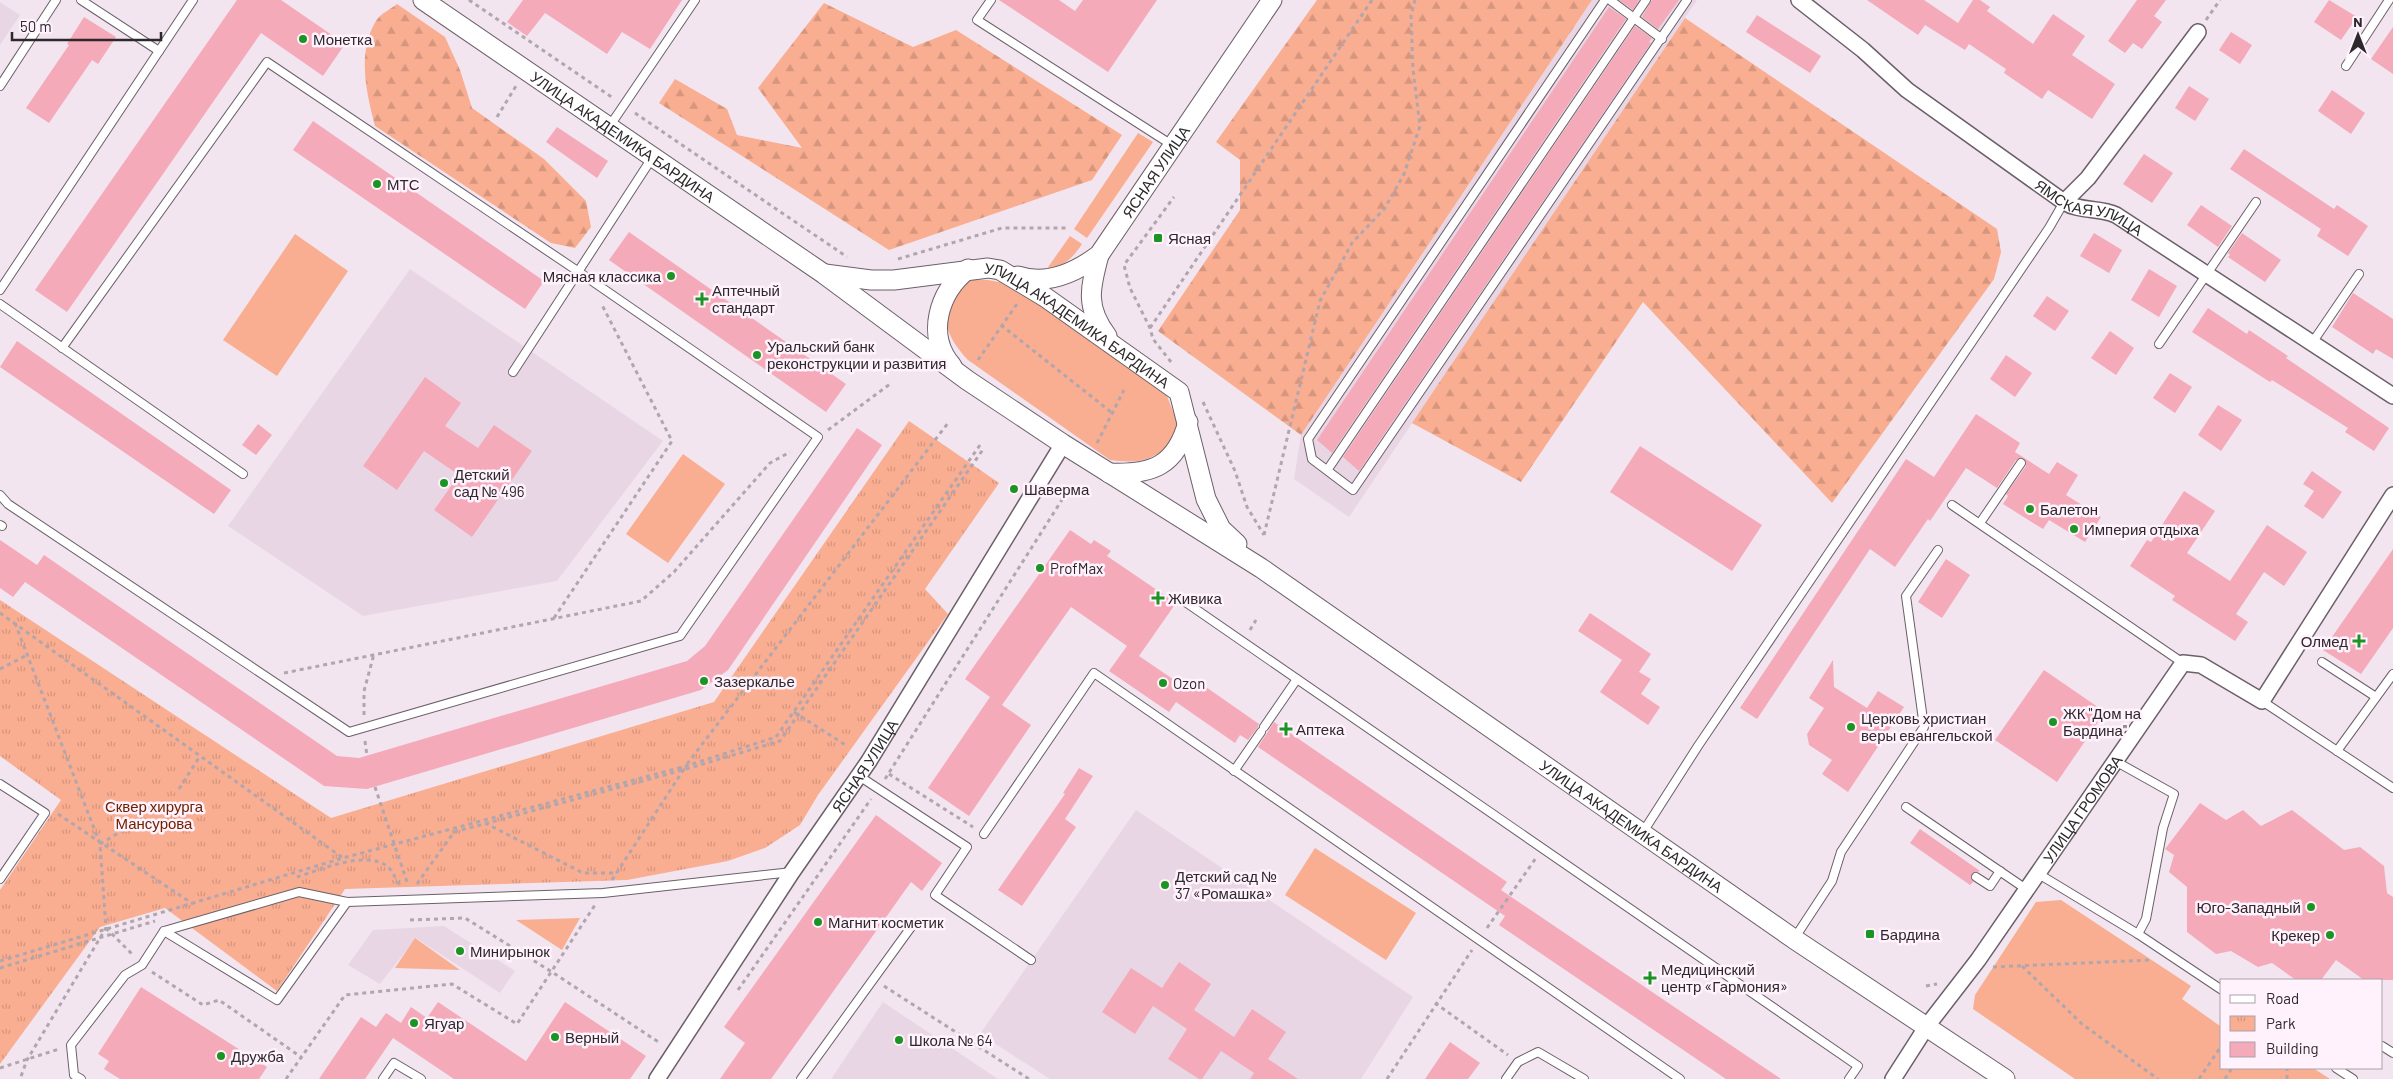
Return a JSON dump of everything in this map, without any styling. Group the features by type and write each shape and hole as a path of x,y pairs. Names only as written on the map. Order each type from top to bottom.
{"street":[{"name":"УЛИЦА АКАДЕМИКА БАРДИНА","path":"423,0 824,274 958,373 1109,474 1261,568 1643,832 1794,939 2005,1079"},
{"name":"ЯСНАЯ УЛИЦА","path":"1000,270 1035,281 1070,274 1099,255 1272,0"},
{"name":"ЯМСКАЯ УЛИЦА","path":"1799,0 1863,50 1907,90 2064,202 2079,208 2104,210 2116,215 2206,276 2393,396"},
{"path":"2064,202 2088,178 2198,32"},
{"path":"1099,255 1090,293 1092,309 1098,324 1117,348"},
{"name":"УЛИЦА АКАДЕМИКА БАРДИНА","path":"824,274 871,280 894,280 968,269 1000,270 1045,297 1180,392 1199,476 1213,515 1221,529 1261,568"},
{"name":"УЛИЦА АКАДЕМИКА БАРДИНА","path":"958,373 946,359 939,337 937,314 942,299 952,283 968,269"},
{"path":"1109,474 1149,472 1166,463 1184,438 1188,422"},
{"name":"ЯСНАЯ УЛИЦА","path":"657,1079 792,872 859,776 1063,444"},
{"path":"2182,663 2201,665 2262,701 2393,495"},
{"name":"УЛИЦА ГРОМОВА","path":"1893,1079 1927,1026 1978,960 2182,663"}],"lane":[{"path":"0,86 56,0"},
{"path":"82,0 159,51"},
{"path":"0,290 193,0"},
{"path":"608,128 695,0"},
{"path":"991,0 977,20 1174,146"},
{"path":"1605,0 1308,438 1312,459 1354,490 1687,0"},
{"path":"1610,0 1662,38"},
{"path":"1328,469 1646,0"},
{"path":"2346,66 2389,0"},
{"path":"0,495 8,504 349,732 680,636 818,437 588,278 267,62 62,348"},
{"path":"513,372 652,158"},
{"path":"1643,832 1698,746 2049,228 2064,202"},
{"path":"2159,344 2256,202"},
{"path":"2312,343 2359,274"},
{"path":"0,304 243,474"},
{"path":"1980,523 2021,463"},
{"path":"1952,504 2182,663"},
{"path":"1794,939 1832,881 1841,852 1924,727 1906,596 1938,550"},
{"path":"1181,599 1858,1066 1849,1079"},
{"path":"2322,662 2376,697"},
{"path":"984,834 1094,674 1680,1079"},
{"path":"2337,751 2393,674"},
{"path":"1234,771 1297,679"},
{"path":"2262,701 2393,788"},
{"path":"2115,761 2174,794 2163,828 2146,919 2138,934"},
{"path":"859,776 968,847 935,895 1031,960"},
{"path":"0,784 45,813 0,879"},
{"path":"1906,807 2026,889"},
{"path":"1976,877 1990,886 2000,871"},
{"path":"81,1079 74,1075 71,1045 125,975 142,965 164,931 299,892 347,902 603,893 792,872"},
{"path":"2038,873 2138,934 2220,989"},
{"path":"164,931 277,1000 347,902"},
{"path":"801,1079 914,923"},
{"path":"1506,1079 1518,1062 1538,1052 1584,1079"},
{"path":"383,1079 394,1063 421,1079"},
{"path":"2338,1069 2353,1079"}],"path":[{"path":"469,0 850,259"},
{"path":"1150,328 1372,0"},
{"path":"1197,395 1203,403 1236,471 1247,507 1264,535 1320,301 1352,243 1385,208 1404,174 1420,126 1413,68 1411,15 1415,0"},
{"path":"2198,32 2220,0"},
{"path":"1174,197 1124,265 1130,288 1150,328 1152,339 1174,365"},
{"path":"892,260 1002,228 1068,228"},
{"path":"554,618 672,441 588,278"},
{"path":"978,360 1016,304"},
{"path":"1001,325 1111,412"},
{"path":"266,676 640,601 674,572 770,463 818,437 890,384"},
{"path":"1097,443 1111,412 1124,390"},
{"path":"286,1079 345,995 452,984 517,1024 683,770 948,423"},
{"path":"0,961 343,858 686,766 776,737 980,445"},
{"path":"281,882 356,860 374,860 388,867 400,886 419,884 454,832 683,770 780,741 984,448"},
{"path":"732,998 889,774 1065,495"},
{"path":"0,613 343,858"},
{"path":"15,623 100,844 106,928 27,1060 20,1079"},
{"path":"367,756 364,727 364,691 374,654"},
{"path":"0,669 27,655"},
{"path":"794,712 847,746"},
{"path":"179,789 200,756"},
{"path":"889,774 984,834"},
{"path":"375,787 408,885"},
{"path":"56,812 100,844 194,904"},
{"path":"480,821 583,873 617,873"},
{"path":"100,844 132,825"},
{"path":"1387,1079 1436,1003 1543,848"},
{"path":"410,920 464,918 552,972 675,1053"},
{"path":"0,968 159,919"},
{"path":"106,928 142,965 202,1004 219,1000 301,1057"},
{"path":"1989,968 2174,959"},
{"path":"2022,966 2082,1024 2158,1079"},
{"path":"874,979 1029,1079"},
{"path":"1436,1003 1518,1062"},
{"path":"0,1068 71,1045"},
{"path":"2199,1079 2220,1049"}],"shaded area":[{"path":"1592,0 1697,0 1349,517 1294,479 1301,435"},
{"path":"0,2 20,15 0,45"},
{"name":"Детский сад № 496","path":"410,269 663,441 557,581 363,616 228,526"},
{"name":"Детский сад № 37 «Ромашка»","path":"1136,810 1413,997 1361,1079 1050,1079 980,1034"},
{"name":"Минирынок","path":"444,926 515,971 500,993 416,938 380,984 348,965 373,930"},
{"name":"Школа № 64","path":"883,1002 998,1079 831,1079"}],"green space":[{"path":"1317,0 1592,0 1301,435 1158,331 1240,210 1240,160 1216,142"},
{"path":"824,3 913,47 956,30 1122,135 1092,180 889,250 659,103 675,79 727,109 737,135 802,148 758,88"},
{"path":"397,4 445,37 460,70 472,108 544,159 586,201 591,227 575,248 551,243 375,126 366,86 365,59 367,46 370,33 378,18"},
{"path":"1685,18 1997,229 2001,252 1994,279 1832,503 1643,302 1521,482 1412,423"},
{"path":"1138,133 1153,142 1087,238 1074,229"},
{"path":"295,234 348,271 277,376 223,340"},
{"path":"1070,236 1082,244 1071,258 1063,264 1046,270"},
{"path":"973,280 988,280 1010,284 1167,396 1176,421 1176,429 1170,443 1159,453 1144,460 1110,460 968,360 951,337 946,321 946,312 954,295 965,284"},
{"name":"Сквер хирурга Мансурова","path":"909,421 999,483 925,589 948,614 818,795 800,825 765,848 728,861 627,880 345,889 277,991 165,908 100,927 0,1064 0,890 61,800 0,756 0,600 331,818 714,702"},
{"path":"683,454 725,484 668,563 626,534"},
{"path":"1315,848 1416,913 1386,960 1285,895"},
{"path":"2061,900 2191,986 2182,999 2220,1026 2220,1069 2315,1069 2330,1079 2075,1079 1973,1009 1975,995 2036,902"},
{"path":"580,918 562,950 516,920"},
{"path":"415,938 460,970 395,968"}],"building":[{"path":"237,0 281,0 345,44 323,76 261,33 67,312 35,290"},
{"path":"523,0 682,0 650,49 622,32 607,54 545,13 527,36 507,22"},
{"path":"999,0 1059,0 1075,11 1083,0 1157,0 1108,72"},
{"path":"1619,0 1639,0 1633,10"},
{"path":"1652,0 1679,0 1658,29 1642,17"},
{"path":"1867,0 1924,0 1958,23 1973,0 1980,0 1990,7 1987,11 2033,44 2053,14 2085,36 2072,55 2115,84 2092,119 2048,90 2042,99 2004,73 2006,69 1969,44 1965,50 1925,25 1918,35"},
{"path":"2137,0 2166,0 2154,16 2162,22 2142,49 2133,43 2125,53 2108,41"},
{"path":"2329,0 2357,17 2341,40 2314,22"},
{"path":"1609,7 1626,19 1332,453 1317,440"},
{"path":"1757,15 1821,56 1810,73 1746,32"},
{"path":"84,17 116,37 98,64 92,60 49,123 26,108 69,45 67,44"},
{"path":"1635,26 1652,38 1649,42 1651,43 1359,471 1343,457"},
{"path":"2393,27 2393,74 2371,59"},
{"path":"2231,32 2252,45 2240,64 2219,50"},
{"path":"2189,86 2209,99 2195,121 2175,108"},
{"path":"2332,90 2365,113 2351,134 2318,111"},
{"path":"313,121 544,281 525,309 293,150"},
{"path":"557,127 608,161 597,178 546,142"},
{"path":"2244,149 2334,209 2337,205 2368,226 2348,256 2317,236 2321,229 2230,169"},
{"path":"2144,154 2173,173 2152,203 2123,184"},
{"path":"2201,205 2232,226 2218,247 2187,225"},
{"path":"629,232 846,384 826,412 609,260"},
{"path":"2094,233 2122,250 2109,273 2080,256"},
{"path":"2242,233 2281,260 2265,282 2228,257 2230,255 2228,253"},
{"path":"2149,269 2177,286 2159,317 2131,300"},
{"path":"2353,293 2393,319 2393,359 2376,349 2373,354 2332,327"},
{"path":"2047,296 2069,311 2055,331 2033,316"},
{"path":"2208,308 2247,334 2249,330 2288,356 2286,358 2389,428 2374,451 2345,432 2348,428 2272,380 2270,382 2192,332"},
{"path":"2110,331 2134,348 2116,375 2091,358"},
{"path":"17,341 231,490 214,514 0,367"},
{"path":"2006,355 2032,373 2015,397 1990,379"},
{"path":"2170,373 2192,387 2175,413 2153,398"},
{"path":"425,377 461,403 445,426 478,448 494,425 532,451 472,537 434,510 459,475 424,451 397,490 363,466"},
{"path":"2218,405 2242,420 2221,451 2198,435"},
{"path":"1976,414 2020,443 2015,452 2049,474 2057,462 2078,475 2066,495 2101,517 2085,542 2049,520 2043,529 2003,504 2008,496 2006,494 2026,466 2024,458 2016,460 1997,488 1966,468 1930,521 1928,519 1895,567 1870,549 1757,719 1740,708 1906,459 1934,477"},
{"path":"258,424 272,435 256,455 242,445"},
{"path":"857,428 882,445 728,670 701,690 367,789 324,786 25,582 13,597 0,588 0,540 37,565 44,555 337,756 359,758 687,661 705,646"},
{"path":"1640,446 1762,525 1732,571 1610,492"},
{"path":"2312,471 2342,492 2323,519 2304,506 2314,491 2303,484"},
{"path":"2184,491 2215,511 2187,553 2230,581 2267,525 2307,552 2284,586 2264,572 2236,614 2248,622 2235,641 2172,600 2175,596 2130,566 2147,540 2151,542"},
{"path":"1070,530 1091,544 1094,540 1111,551 1107,556 1176,603 1139,656 1186,688 1193,678 1259,724 1258,727 1248,740 1240,735 1235,743 1176,702 1169,712 1109,671 1127,646 1071,607 1002,705 1031,725 969,816 928,788 990,697 965,679"},
{"path":"2393,549 2393,628 2361,674 2323,650"},
{"path":"1946,559 1970,575 1942,618 1918,602"},
{"path":"1590,613 1651,654 1639,672 1651,679 1641,694 1660,707 1648,725 1600,692 1622,660 1578,631"},
{"name":"Церковь христиан веры евангельской","path":"1833,660 1834,687 1867,708 1878,691 1904,707 1848,792 1822,774 1832,760 1809,745 1807,734 1824,708 1809,698"},
{"name":"ЖК \"Дом на Бардина\"","path":"2044,670 2105,712 2057,782 1995,740"},
{"path":"1274,722 1507,882 1501,890 1781,1079 1726,1079 1499,925 1505,916 1258,747"},
{"path":"1079,768 1093,776 1065,819 1076,827 1022,906 998,890 1065,794 1063,793"},
{"path":"2200,803 2226,820 2243,810 2261,826 2292,810 2344,850 2360,847 2384,866 2387,893 2393,897 2393,980 2363,979 2336,960 2322,979 2295,979 2272,963 2258,967 2231,951 2216,954 2187,932 2187,887 2169,872 2174,855 2165,849"},
{"path":"876,815 942,863 922,891 911,882 771,1079 720,1079 745,1043 724,1027"},
{"path":"1920,829 1980,871 1972,874 1973,882 1970,885 1910,843"},
{"path":"1179,962 1211,984 1194,1010 1234,1037 1252,1009 1286,1032 1268,1059 1298,1079 1250,1079 1254,1073 1221,1051 1202,1079 1199,1079 1168,1059 1187,1029 1153,1006 1135,1034 1102,1012 1131,968 1162,988"},
{"path":"141,987 267,1067 259,1079 120,1079 104,1069 109,1061 98,1054"},
{"path":"438,1002 526,1061 565,1002 646,1056 630,1079 454,1079 393,1038 365,1079 319,1079 361,1017 376,1027 386,1013 401,1023 411,1007 427,1018"},
{"path":"1450,1042 1480,1063 1468,1079 1425,1079"}],"place":[{"name":"Монетка","path":"303,39"},
{"name":"МТС","path":"377,184"},
{"name":"Ясная","path":"1158,238"},
{"name":"Мясная классика","path":"671,276"},
{"name":"Аптечный стандарт","path":"702,299"},
{"name":"Уральский банк реконструкции и развития","path":"757,355"},
{"name":"Детский сад № 496","path":"444,483"},
{"name":"Шаверма","path":"1014,489"},
{"name":"Балетон","path":"2030,509"},
{"name":"Империя отдыха","path":"2074,529"},
{"name":"ProfMax","path":"1040,568"},
{"name":"Живика","path":"1158,598"},
{"name":"Олмед","path":"2359,641"},
{"name":"Зазеркалье","path":"704,681"},
{"name":"Ozon","path":"1163,683"},
{"name":"ЖК \"Дом на Бардина\"","path":"2053,722"},
{"name":"Церковь христиан веры евангельской","path":"1851,727"},
{"name":"Аптека","path":"1286,729"},
{"name":"Детский сад № 37 «Ромашка»","path":"1165,885"},
{"name":"Юго-Западный","path":"2311,907"},
{"name":"Магнит косметик","path":"818,922"},
{"name":"Бардина","path":"1870,934"},
{"name":"Крекер","path":"2330,935"},
{"name":"Минирынок","path":"460,951"},
{"name":"Медицинский центр «Гармония»","path":"1650,978"},
{"name":"Ягуар","path":"414,1023"},
{"name":"Верный","path":"555,1037"},
{"name":"Школа № 64","path":"899,1040"},
{"name":"Дружба","path":"221,1056"}]}
